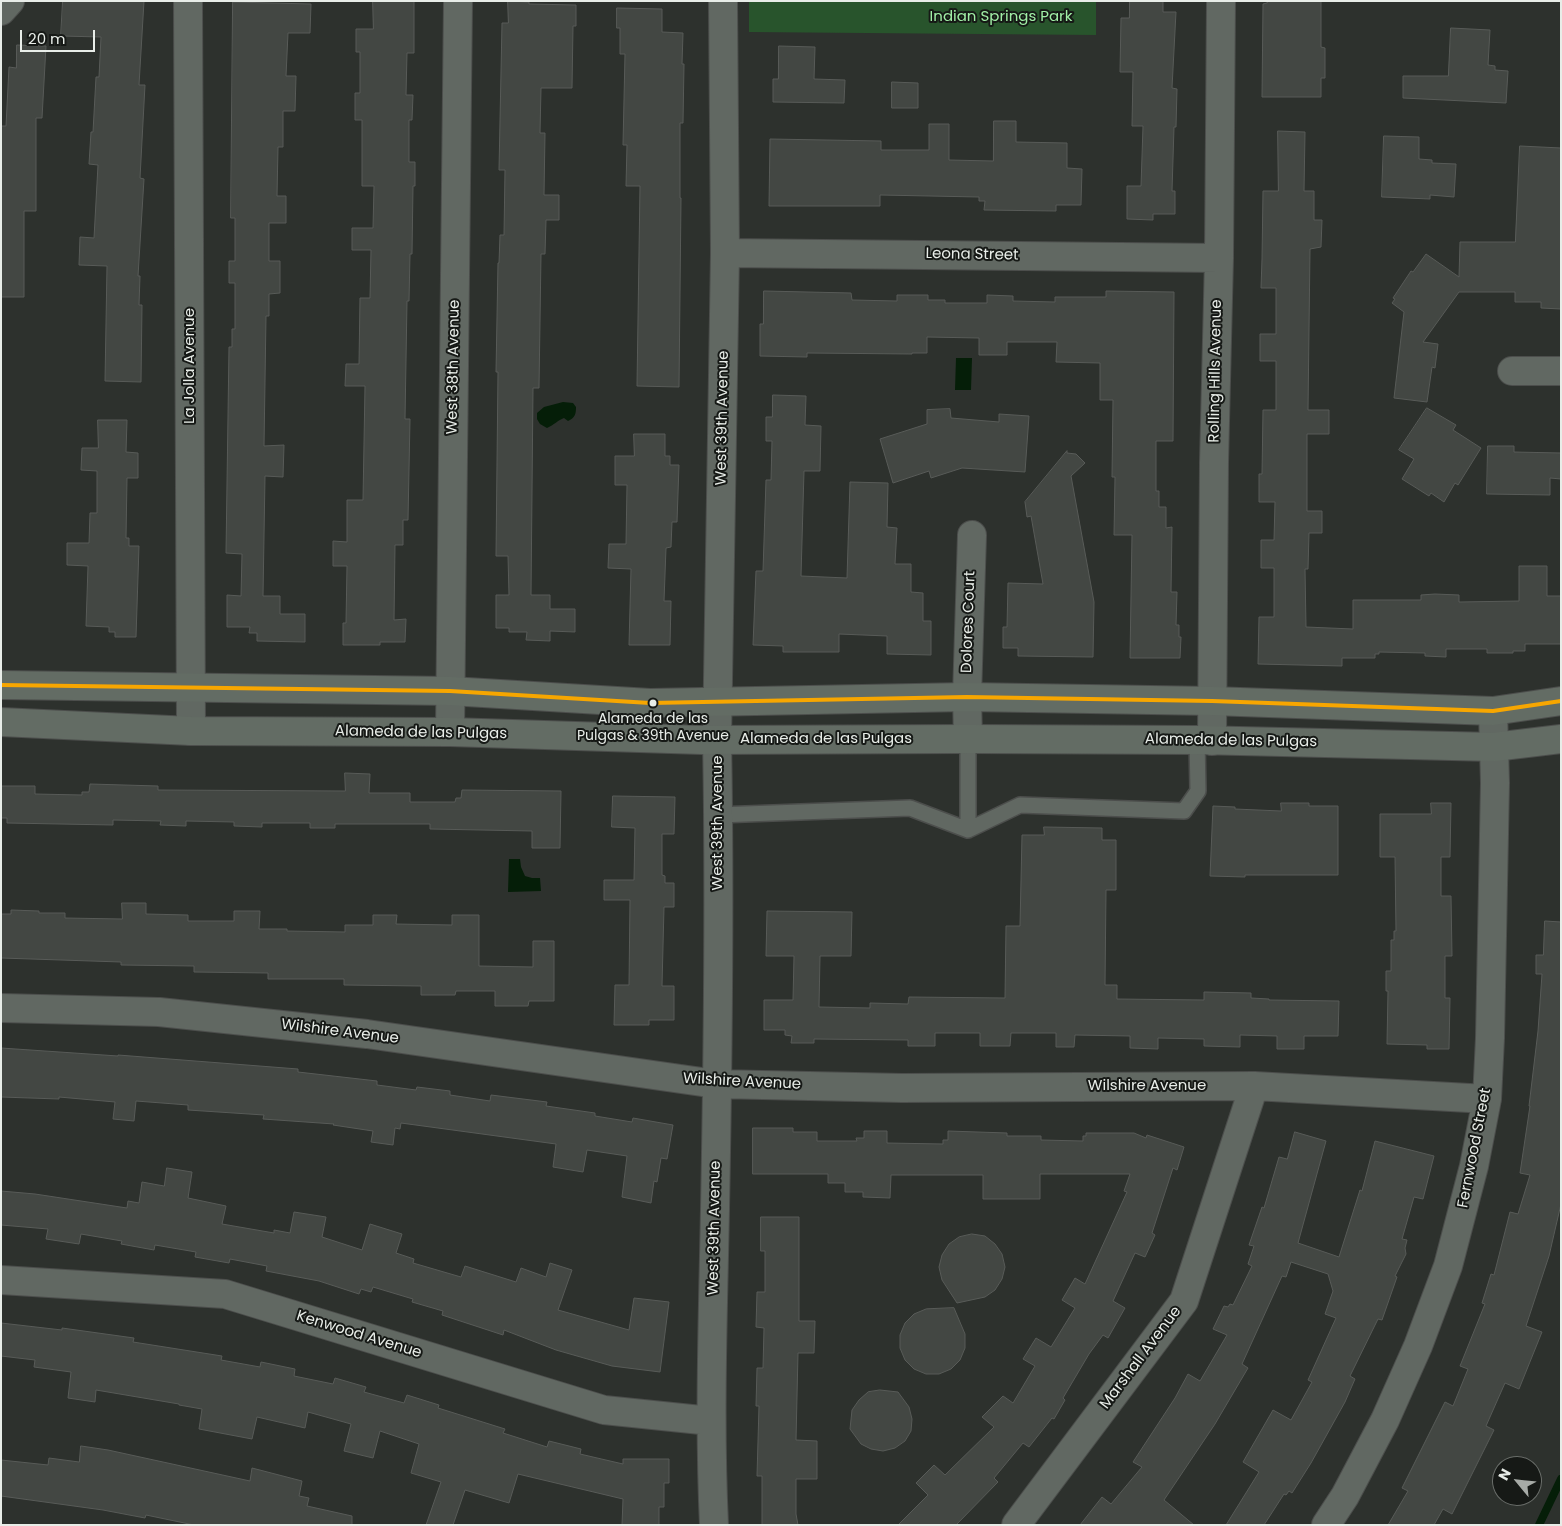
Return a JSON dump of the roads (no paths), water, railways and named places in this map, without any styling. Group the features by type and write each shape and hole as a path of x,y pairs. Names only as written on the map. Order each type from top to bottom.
{"main road":[{"path":"1,685 450,691 650,702 967,697 1212,701 1493,712 1561,700"},
{"name":"Alameda de las Pulgas","path":"1,722 191,731 450,732 717,740 968,738 1204,740 1494,747 1561,739"}],"street":[{"path":"1,11 10,1"},
{"name":"La Jolla Avenue","path":"188,1 191,731"},
{"name":"West 38th Avenue","path":"450,732 458,1"},
{"name":"West 39th Avenue","path":"714,1525 711,1421 716,1084 717,740 725,253 723,1"},
{"name":"Rolling Hills Avenue","path":"1204,740 1212,701 1221,1"},
{"name":"Leona Street","path":"725,253 1219,258"},
{"path":"1512,371 1561,371"},
{"name":"Dolores Court","path":"968,738 967,697 972,535"},
{"name":"Fernwood Street","path":"1326,1525 1345,1496 1385,1420 1418,1346 1448,1266 1474,1166 1487,1099 1495,793 1493,712"},
{"name":"Wilshire Avenue","path":"1,1008 159,1012 367,1034 716,1084 902,1088 1254,1086 1487,1099"},
{"name":"Marshall Avenue","path":"1016,1525 1184,1301 1254,1086"},
{"name":"Kenwood Avenue","path":"1,1280 225,1294 604,1410 711,1421"}],"lane":[{"path":"968,738 968,830"},
{"path":"718,815 910,808 968,830 1020,805 1184,811 1198,791 1204,740"}],"waterway":[{"path":"1539,1525 1561,1479"}],"place":[{"name":"Alameda de las Pulgas & 39th Avenue","path":"653,703"}],"park label":[{"name":"Indian Springs Park","path":"1001,17"}]}
